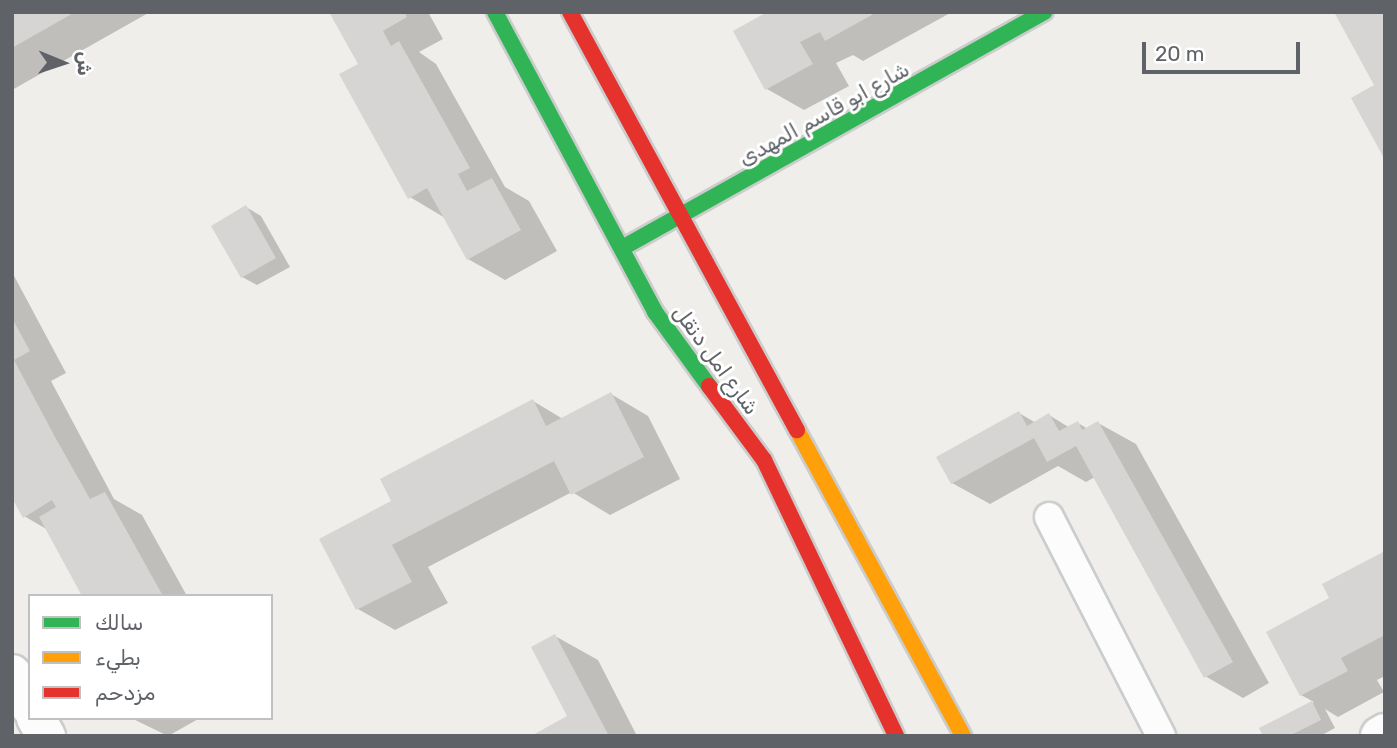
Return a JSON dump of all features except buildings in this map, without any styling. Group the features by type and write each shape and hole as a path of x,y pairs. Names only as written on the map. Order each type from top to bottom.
{"street":[{"name":"شارع امل دنقل","path":"495,12 655,312 764,460 896,736"},
{"name":"شارع امل دنقل","path":"570,12 963,736"},
{"name":"شارع ابو قاسم المهدى","path":"622,248 682,217 1044,12"},
{"path":"12,674 28,702"},
{"path":"37,720 46,736"}],"lane":[{"path":"1049,517 1161,736"}],"traffic: fast":[{"path":"495,12 655,312 709,386"},
{"path":"622,248 1044,12"}],"traffic: slow":[{"path":"797,430 963,736"}],"traffic: jam":[{"path":"570,12 797,430"},
{"path":"709,386 764,460 896,736"}]}
